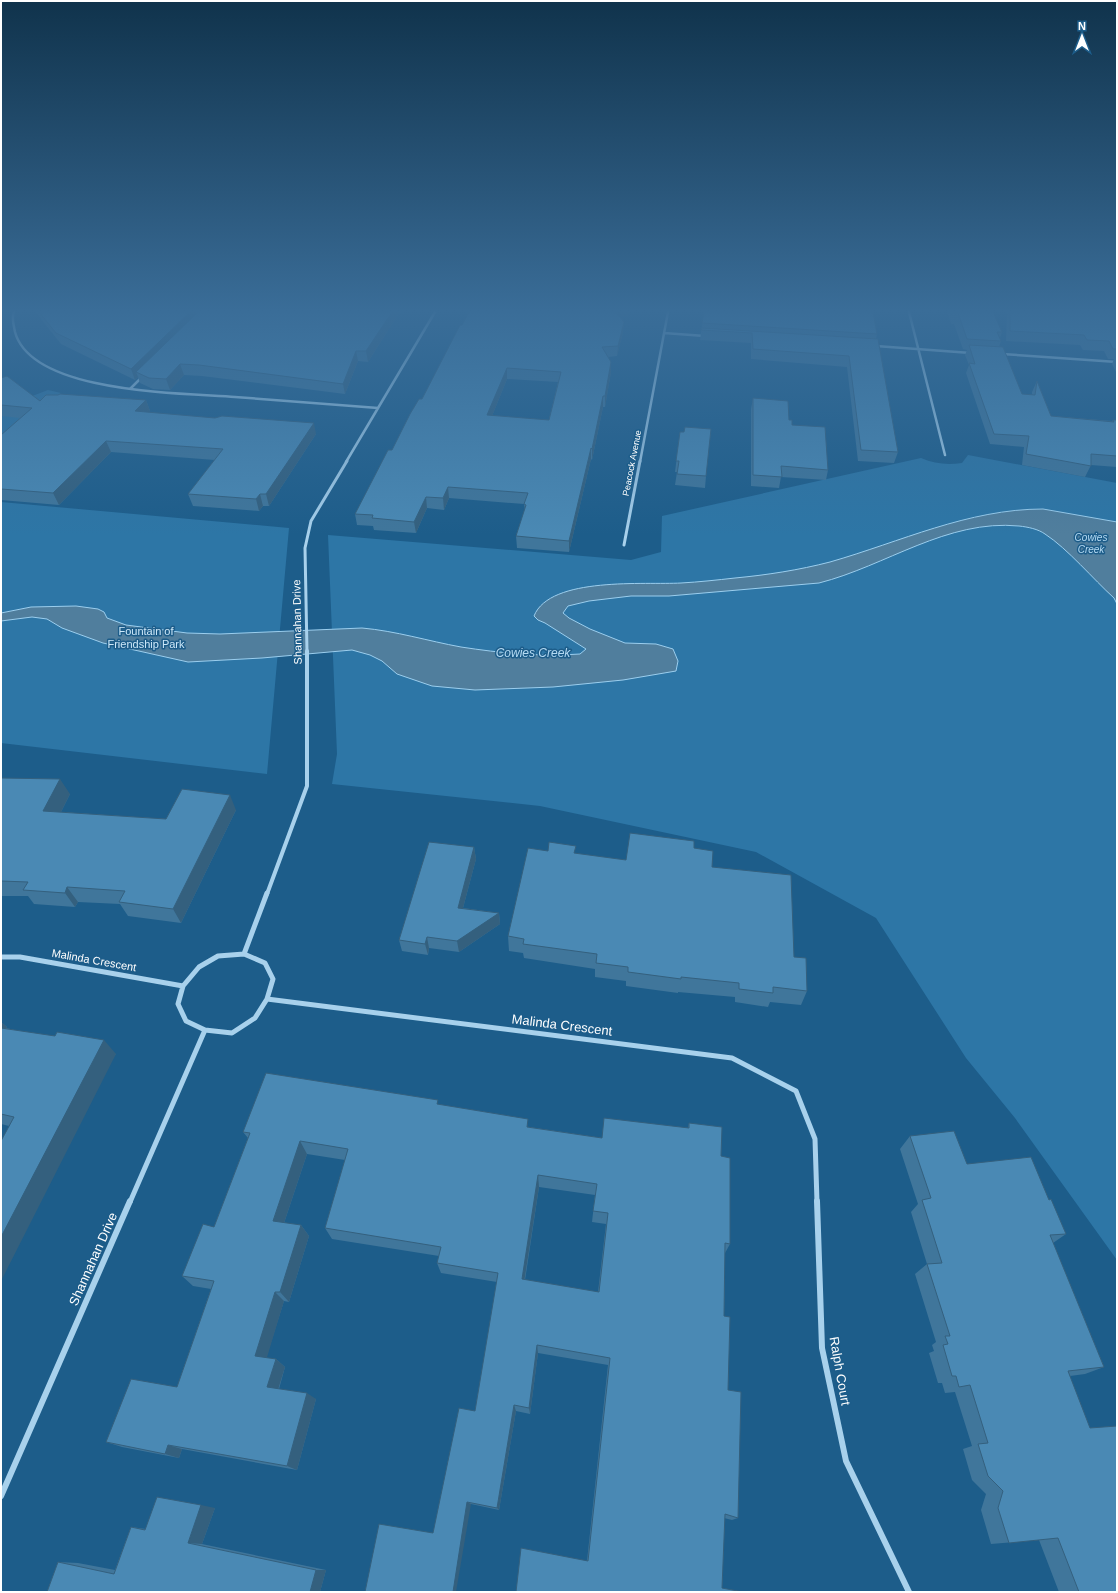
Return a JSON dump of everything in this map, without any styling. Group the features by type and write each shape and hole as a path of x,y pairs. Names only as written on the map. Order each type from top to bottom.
{"street":[{"path":"115,386 130,389 378,408"},
{"name":"Shannahan Drive","path":"244,954 307,786 308,683 305,548 311,521 391,386"},
{"name":"Peacock Avenue","path":"624,545 654,386"},
{"path":"928,386 945,455"},
{"path":"244,954 265,963 273,979 267,999 255,1018 232,1033 205,1030 186,1021 178,1004 183,986 199,966 218,956 244,954"},
{"name":"Malinda Crescent","path":"1,957 20,957 183,986"},
{"name":"Malinda Crescent","path":"267,999 732,1058 796,1090 815,1139"},
{"name":"Shannahan Drive","path":"1,1496 205,1030"},
{"name":"Ralph Court","path":"815,1139 822,1348 846,1461 908,1592"}],"green space":[{"path":"48,390 61,393 1,443 1,408"},
{"path":"968,455 1117,483 1117,1260 1015,1118 966,1058 876,918 756,852 540,806 332,784 337,754 328,535 631,560 661,552 662,516 921,458 941,464 962,463"},
{"name":"Fountain of Friendship Park","path":"1,502 289,528 267,774 1,743"}],"water":[{"name":"Cowies Creek","path":"1043,509 1117,522 1117,604 1114,598 1071,556 1054,540 1042,532 1033,528 1019,526 992,526 942,536 868,566 819,583 669,596 631,596 589,601 568,606 563,613 569,618 590,629 625,643 656,644 673,649 678,661 676,671 623,680 553,687 475,690 432,686 397,674 382,661 370,655 352,650 262,658 188,662 103,643 62,628 47,619 32,617 1,621 1,613 31,607 76,606 98,609 104,612 107,618 126,625 187,633 220,634 362,628 375,629 461,647 490,651 535,655 580,654 586,649 538,620 534,616 543,603 559,594 600,585 694,582 795,570 830,562 961,520 1015,510"}],"building":[{"path":"1,386 21,386 40,401 46,395 60,394 146,400 135,411 215,418 222,416 314,423 266,494 260,494 256,499 188,494 223,449 106,441 53,493 1,489 1,435 32,408 1,405"},
{"path":"429,386 499,386 487,415 549,420 557,386 607,386 605,396 603,396 592,449 591,448 569,541 516,536 526,505 524,504 528,493 448,487 443,498 426,497 414,522 372,518 373,515 355,514 388,450 392,450 410,414 419,399 422,399"},
{"path":"853,386 886,386 898,452 861,450"},
{"path":"977,386 1019,386 1022,394 1035,395 1036,386 1039,386 1051,416 1114,422 1113,420 1117,420 1117,456 1091,454 1091,466 1026,454 1029,436 994,434"},
{"path":"753,398 788,401 789,420 792,420 792,425 825,427 828,470 781,466 782,477 753,475"},
{"path":"685,427 711,429 706,476 677,474 679,461 676,461 680,432 684,432"},
{"path":"1,778 60,779 43,811 166,819 182,789 230,795 173,909 119,902 125,891 67,887 65,893 23,890 28,882 1,881"},
{"path":"630,833 694,841 694,848 713,851 712,867 791,875 794,957 806,958 807,991 773,987 773,993 739,989 739,983 681,977 681,979 628,972 628,967 596,963 597,954 523,944 524,939 508,936 528,848 548,851 549,842 576,846 574,853 626,860"},
{"path":"429,842 474,847 458,908 499,913 457,941 427,937 425,944 399,940"},
{"path":"1,1028 55,1036 57,1032 104,1040 1,1237 1,1141 14,1117 1,1114"},
{"path":"266,1073 438,1100 437,1104 528,1119 527,1127 602,1138 604,1118 689,1128 689,1123 722,1127 721,1156 730,1158 730,1244 725,1243 724,1316 730,1317 728,1390 741,1392 738,1518 725,1514 722,1588 743,1592 516,1592 521,1548 588,1561 610,1358 537,1345 529,1408 514,1405 497,1508 467,1502 453,1592 365,1592 379,1524 433,1533 459,1408 475,1411 498,1273 437,1263 441,1247 325,1228 348,1149 300,1141 273,1221 301,1225 280,1292 275,1292 255,1356 276,1359 267,1387 307,1393 287,1466 168,1445 165,1454 106,1442 131,1379 177,1387 214,1281 182,1276 203,1224 214,1227 250,1133 243,1132","holes":["538,1175 597,1184 593,1211 608,1213 599,1292 522,1279"]},
{"path":"954,1131 967,1164 1031,1157 1049,1200 1051,1199 1066,1234 1050,1235 1104,1367 1068,1371 1090,1428 1117,1426 1117,1592 1079,1592 1058,1538 1009,1543 998,1508 1003,1491 988,1476 978,1444 988,1443 970,1385 959,1387 956,1376 952,1376 943,1345 948,1344 945,1336 950,1336 927,1264 942,1263 922,1200 931,1198 910,1136"},
{"path":"157,1497 201,1505 188,1543 316,1570 310,1592 47,1592 58,1562 114,1574 131,1527 145,1530"}]}
